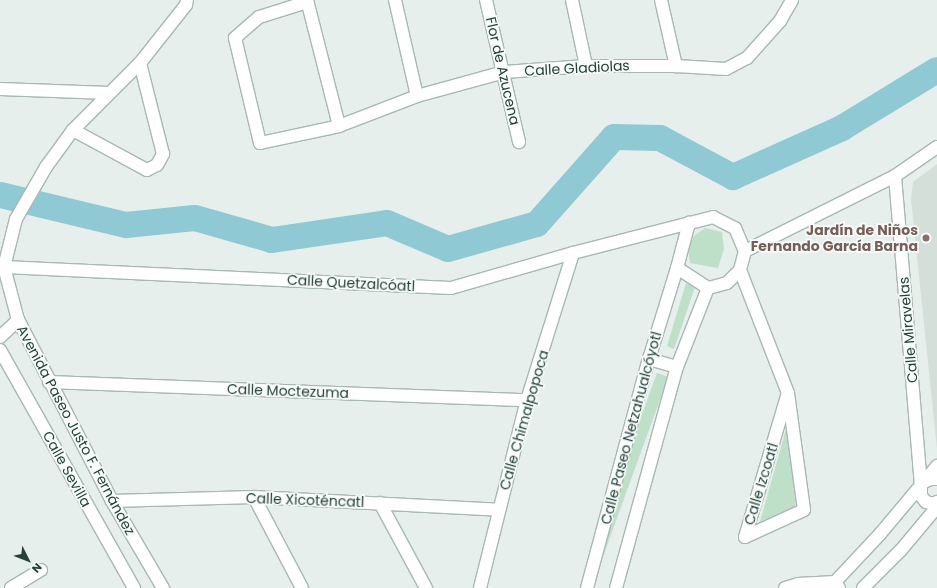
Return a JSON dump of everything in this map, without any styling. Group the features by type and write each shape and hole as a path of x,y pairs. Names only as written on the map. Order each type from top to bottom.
{"street":[{"name":"Avenida Paseo Justo F. Fernández","path":"163,588 112,501 18,320 4,267 16,219 46,167 73,130 140,63 186,5 187,0"},
{"path":"396,0 417,96"},
{"name":"Flor de Azucena","path":"486,0 504,72 519,142"},
{"path":"572,0 586,66"},
{"path":"661,0 676,66"},
{"name":"Calle Gladiolas","path":"307,1 259,17 235,38 260,143 340,126 417,96 504,72 586,66 676,66 726,68 747,58 780,22 792,0"},
{"path":"307,1 340,126"},
{"path":"73,130 147,170 157,165 163,154 140,63"},
{"path":"0,89 110,93"},
{"path":"745,250 895,176 937,147"},
{"name":"Calle Miravelas","path":"895,176 922,483 921,496 926,502 934,504 937,502"},
{"path":"713,217 735,228 745,250 740,270 726,283 708,288 677,268 689,223 713,217"},
{"name":"Calle Quetzalcóatl","path":"4,267 451,288 573,253 689,223"},
{"name":"Calle Chimalpopoca","path":"480,588 527,400 573,253"},
{"name":"Calle Paseo Netzahualcóyotl","path":"587,588 649,359 677,268"},
{"name":"Calle Izcoatl","path":"740,270 788,393 804,510 745,537 788,393"},
{"name":"Calle Paseo Netzahualcóyotl","path":"616,588 677,367 708,288"},
{"path":"0,337 18,320"},
{"name":"Calle Sevilla","path":"0,350 134,588"},
{"path":"649,359 677,367"},
{"name":"Calle Moctezuma","path":"49,382 527,400"},
{"path":"785,588 798,584 833,586 880,534 937,466"},
{"path":"922,483 930,479 937,479"},
{"path":"254,497 302,588"},
{"name":"Calle Xicoténcatl","path":"112,501 254,497 499,510"},
{"path":"380,503 426,588"},
{"path":"863,588 902,550 937,507"},
{"path":"11,588 41,570"}],"shaded area":[{"name":"Jardín de Niños Fernando García Barna","path":"937,164 937,449 911,199 913,182"}],"green space":[{"path":"705,228 722,232 724,249 718,268 690,263 688,248 694,236"},
{"path":"686,283 695,287 674,349 667,346"},
{"path":"657,373 668,377 592,587 581,583"},
{"path":"787,426 796,509 759,525"}],"waterway":[{"path":"0,195 126,225 195,218 272,240 387,223 448,249 537,224 614,137 660,138 733,177 842,128 937,70"}],"place":[{"name":"Jardín de Niños Fernando García Barna","path":"926,238"}]}
